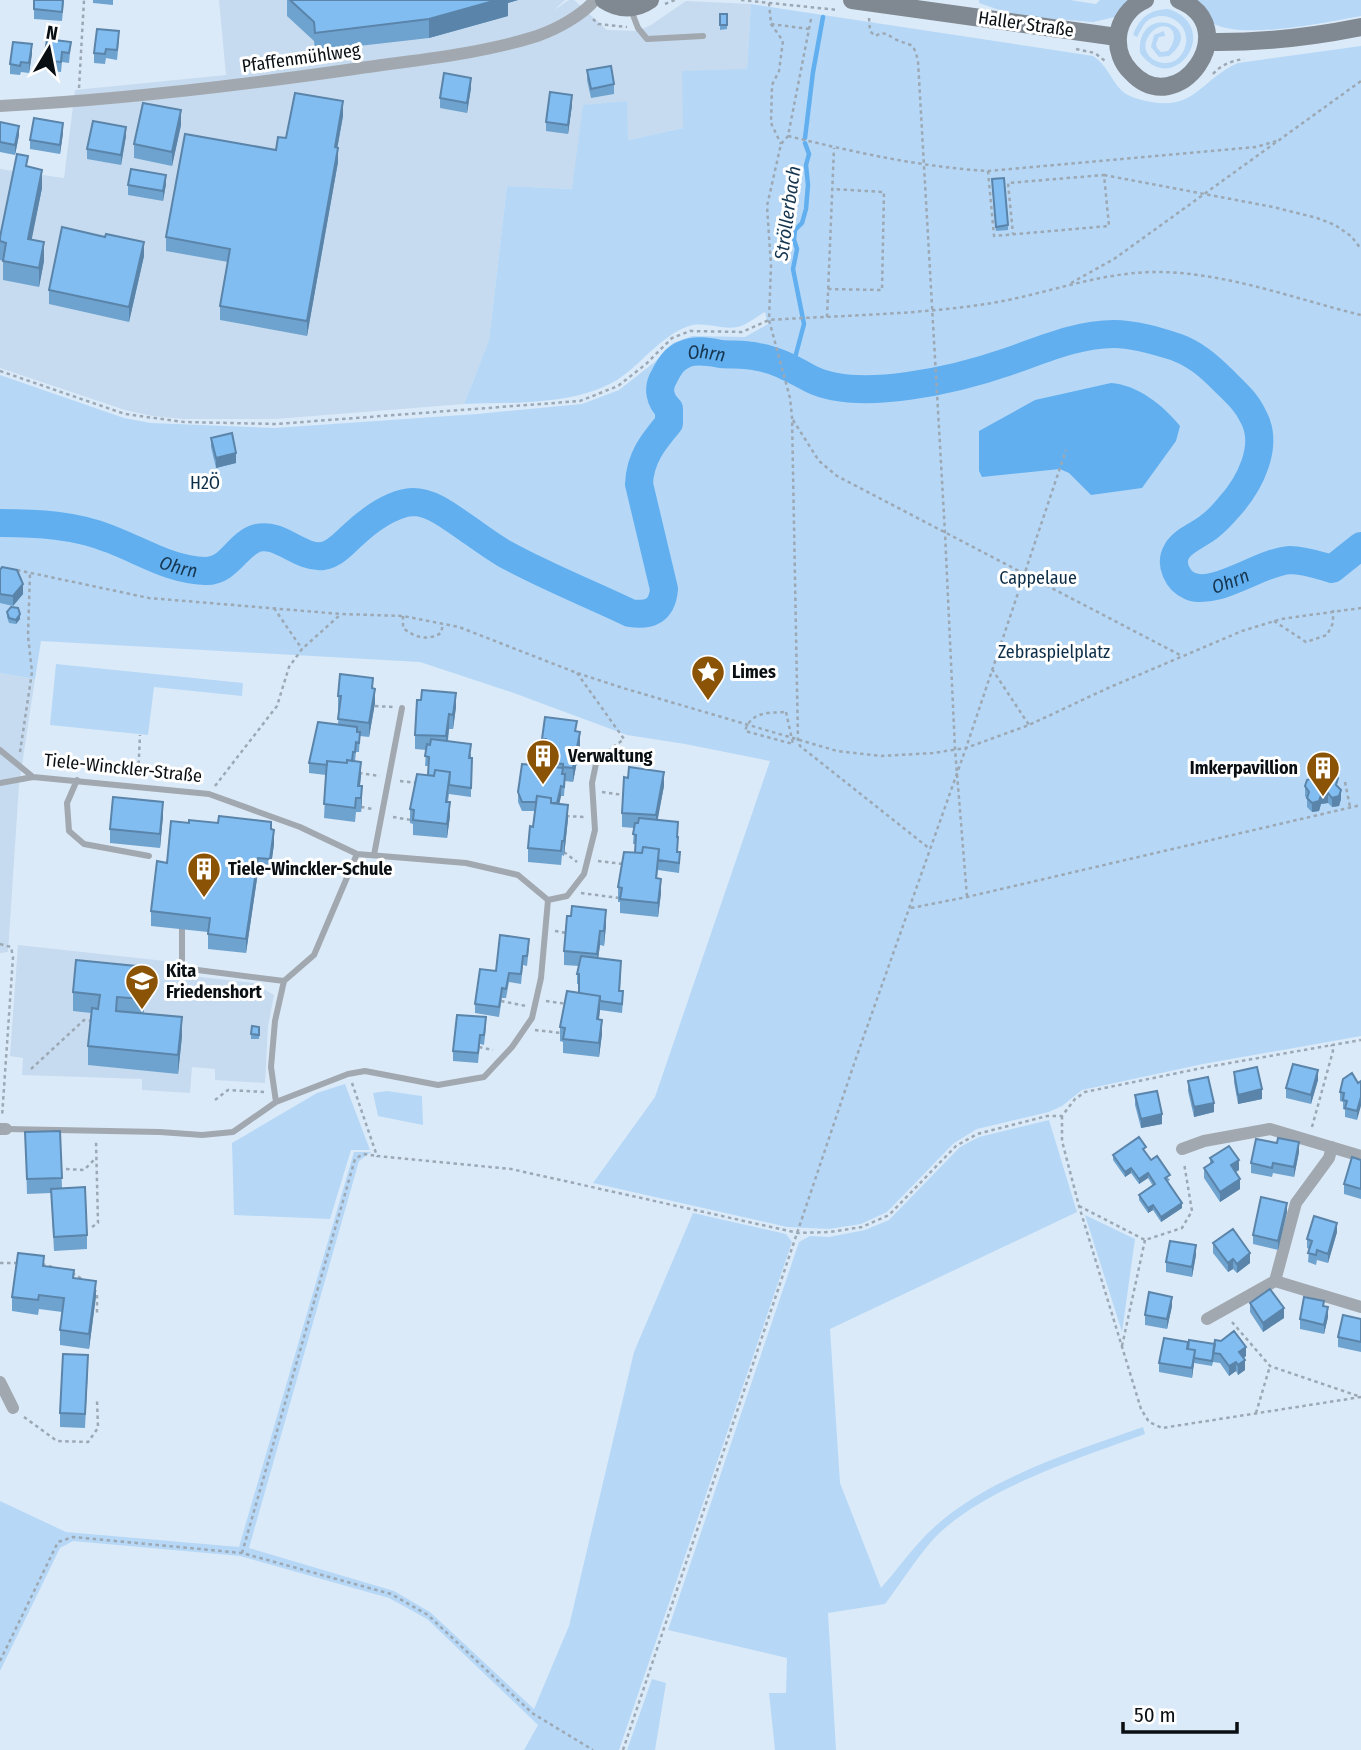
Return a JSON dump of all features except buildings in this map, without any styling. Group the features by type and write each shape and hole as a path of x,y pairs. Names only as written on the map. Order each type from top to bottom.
{"main road":[{"path":"604,0 619,7 630,8 650,0"},
{"name":"Haller Straße","path":"852,0 1118,37"},
{"path":"1145,0 1129,10 1121,23 1119,51 1124,64 1133,75 1160,85 1174,84 1187,78 1198,68 1204,56 1207,42 1201,18 1179,0"},
{"path":"1207,42 1233,42 1361,27"}],"street":[{"name":"Pfaffenmühlweg","path":"0,106 78,102 261,82 461,54 538,35 585,11 595,0"},
{"path":"1182,1149 1204,1141 1270,1129 1361,1156"},
{"path":"1275,1281 1296,1203 1329,1158 1332,1147"},
{"path":"1207,1319 1275,1281 1361,1307"},
{"path":"0,1382 13,1408"}],"lane":[{"path":"630,8 638,28 647,39 703,36"},
{"path":"374,855 402,708"},
{"path":"0,750 33,777"},
{"path":"3,1129 202,1135 233,1132 276,1102 348,1074 365,1071 438,1085 484,1077 512,1048 532,1018 541,978 548,901 568,896 586,869 595,830 592,790 597,759"},
{"name":"Tiele-Winckler-Straße","path":"0,783 33,777 209,794 300,827 356,854 466,863 518,875 548,901"},
{"path":"77,780 67,803 69,831 85,844 149,856"},
{"path":"276,1102 271,1067 275,1021 284,981 314,955 356,854"},
{"path":"182,929 182,968 284,981"}],"path":[{"path":"78,102 84,0"},
{"path":"769,2 771,24 783,41 779,71 772,85 771,124 781,144"},
{"path":"869,15 870,31 875,36 883,32 889,33 907,42 915,49 918,61 955,749 967,897"},
{"path":"811,19 788,136 781,144 767,206 771,266 769,320 790,398 792,417 798,741 800,746 930,849"},
{"path":"771,24 809,29"},
{"path":"1067,285 1114,259 1361,81"},
{"path":"788,136 834,148 950,169 988,171 1256,147 1280,139"},
{"path":"827,317 834,148"},
{"path":"988,171 994,236 1109,226 1104,175"},
{"path":"1013,234 1008,183 1104,175 1317,218 1343,230 1361,249"},
{"path":"828,289 882,290 884,192 832,189"},
{"path":"0,371 125,414 184,422 276,424 580,401 618,386 646,364 672,338 690,331 742,332 769,320 932,311 1012,300 1112,275 1155,272 1204,276 1361,315"},
{"path":"792,417 819,461 837,476 1180,656"},
{"path":"623,1750 855,1061 911,908 1066,450"},
{"path":"10,569 149,598 341,614 403,616 459,627 576,673 798,741 837,751 881,756 966,748 1029,725 1180,656 1274,621 1333,610 1361,608"},
{"path":"30,572 28,636 32,672 18,763 33,777"},
{"path":"273,607 302,649"},
{"path":"1274,621 1306,642 1327,635 1333,622 1333,610"},
{"path":"209,794 277,706 289,667 302,649 341,614"},
{"path":"403,616 403,628 412,636 435,637 441,633 444,624"},
{"path":"992,669 1029,725"},
{"path":"576,673 624,739 597,759"},
{"path":"375,706 402,708"},
{"path":"747,725 760,713 786,712 792,739"},
{"path":"137,788 140,735"},
{"path":"352,771 428,784"},
{"path":"1345,782 1350,807"},
{"path":"592,790 624,795"},
{"path":"911,908 1361,805"},
{"path":"382,816 411,820"},
{"path":"562,816 594,818"},
{"path":"564,852 586,869"},
{"path":"588,860 626,864"},
{"path":"570,892 619,898"},
{"path":"0,944 11,947 13,957 3,1129"},
{"path":"11,992 18,993"},
{"path":"501,1001 573,1004"},
{"path":"31,1069 84,1020 96,1022"},
{"path":"525,1029 561,1033"},
{"path":"1361,1040 1085,1092 1075,1098 1062,1116 1062,1141 1079,1206 1141,1409 1149,1422 1163,1428 1361,1397"},
{"path":"1309,1140 1333,1051 1331,1045"},
{"path":"348,1074 377,1156"},
{"path":"215,1100 228,1090 274,1093"},
{"path":"242,1553 355,1159 363,1154 511,1169 798,1233 830,1232 862,1227 889,1215 956,1146 977,1134 1047,1116 1062,1116"},
{"path":"92,1227 98,1223 96,1130"},
{"path":"1079,1206 1145,1240 1182,1227 1192,1211 1182,1149"},
{"path":"66,1169 83,1170 96,1158"},
{"path":"1122,1349 1145,1240"},
{"path":"0,1263 22,1264"},
{"path":"33,1264 56,1268"},
{"path":"67,1272 86,1282"},
{"path":"93,1288 97,1293 97,1315"},
{"path":"1222,1310 1270,1366 1361,1397"},
{"path":"1256,1413 1270,1366"},
{"path":"13,1408 58,1441 88,1443 98,1428 97,1400"},
{"path":"0,1661 58,1542 73,1537 242,1553 391,1594 428,1615 532,1713 593,1750"}],"shaded area":[{"path":"219,0 565,0 554,10 569,0 574,0 607,30 638,31 686,1 751,4 747,70 683,128 628,140 572,189 507,186 489,340 464,404 275,419 184,419 125,410 0,368 0,169 64,178 75,90 226,75"},
{"path":"0,673 35,679 19,785 8,952 0,953"},
{"name":"Kita Friedenshort","path":"18,945 165,961 164,973 254,983 274,995 268,1026 265,1083 215,1080 215,1069 192,1067 190,1093 142,1090 142,1079 22,1075 23,1058 10,1056"}],"green space":[{"path":"979,0 1070,0 1096,4 1100,0 1134,0 1115,17 1093,22 1017,16 979,3"},
{"path":"1192,0 1361,0 1361,16 1283,29 1240,30 1222,27 1209,21"},
{"name":"Cappelaue","path":"751,4 1093,56 1102,63 1126,94 1163,103 1187,98 1238,63 1361,46 1361,1036 1203,1064 1082,1090 1062,1106 1049,1112 977,1129 954,1143 887,1212 861,1224 829,1229 787,1227 593,1183 655,1097 770,761 627,735 420,662 41,641 35,679 0,673 0,375 124,418 151,423 275,428 582,404 619,390 656,361 673,343 692,336 745,337 768,324 765,312 737,327 701,324 689,326 669,336 617,380 581,394 542,401 464,404 489,340 507,186 572,189 583,105 627,101 628,140 683,128 682,71 747,69"},
{"path":"1168,9 1184,18 1192,30 1193,43 1188,55 1179,64 1167,68 1153,65 1140,53 1142,37 1148,27 1158,23 1168,23 1176,28 1181,35 1179,45 1169,56 1159,57 1151,47 1154,35 1164,31 1165,36 1159,37 1156,44 1161,52 1168,51 1174,37 1173,31 1165,26 1153,31 1145,46 1152,59 1168,63 1176,60 1182,54 1186,43 1186,35 1179,23 1166,16 1151,18 1137,37 1133,35 1146,16"},
{"path":"56,664 243,683 242,696 154,687 148,735 50,725"},
{"path":"345,1084 370,1150 351,1150 330,1219 234,1215 232,1143 317,1093"},
{"path":"387,1091 422,1096 423,1125 378,1116 373,1093"},
{"path":"1049,1120 1077,1212 830,1329 840,1483 881,1588 927,1534 974,1498 1058,1457 1143,1427 1145,1434 1030,1478 974,1507 930,1543 885,1604 828,1613 836,1750 775,1750 769,1693 786,1693 787,1658 668,1630 799,1242 810,1236 829,1237 865,1230 889,1220 960,1147 979,1137"},
{"path":"354,1152 371,1152 359,1161 249,1548 394,1591 430,1612 534,1709 569,1626 634,1352 693,1213 786,1234 792,1242 619,1750 524,1750 538,1725 427,1619 389,1598 240,1556 73,1541 60,1548 0,1671 0,1501 66,1532 239,1547"},
{"path":"1085,1215 1135,1239 1122,1332"},
{"path":"652,1679 666,1683 655,1750 627,1750"}],"water":[{"path":"1111,383 1131,388 1149,397 1180,426 1176,441 1142,488 1091,495 1069,473 1060,469 982,477 979,471 979,431 1035,400"}],"waterway":[{"name":"Ströllerbach","path":"805,138 823,17"},
{"name":"Ströllerbach","path":"792,369 804,324 793,269 797,249 795,230 802,223 806,209 806,165 809,154 805,143"},
{"name":"Ohrn","path":"0,523 42,524 97,534 168,564 205,571 227,563 244,546 257,538 274,539 306,554 327,555 381,514 413,502 427,504 440,511 500,551 536,570 630,613 649,613 658,607 664,589 639,484 640,475 648,451 669,423 669,409 660,390 670,366 681,356 698,351 753,356 779,363 831,386 881,389 962,375 1073,340 1114,334 1153,340 1176,347 1195,357 1240,396 1258,428 1258,452 1244,488 1218,520 1177,551 1174,566 1186,584 1201,588 1212,587 1265,566 1290,560 1332,569 1361,546"}],"place":[{"name":"Limes","path":"708,702"},
{"name":"Verwaltung","path":"543,786"},
{"name":"Imkerpavillion","path":"1323,798"},
{"name":"Tiele-Winckler-Schule","path":"204,899"},
{"name":"Kita Friedenshort","path":"142,1011"}],"park label":[{"name":"H2Ö","path":"205,483"},
{"name":"Zebraspielplatz","path":"1054,652"}]}
